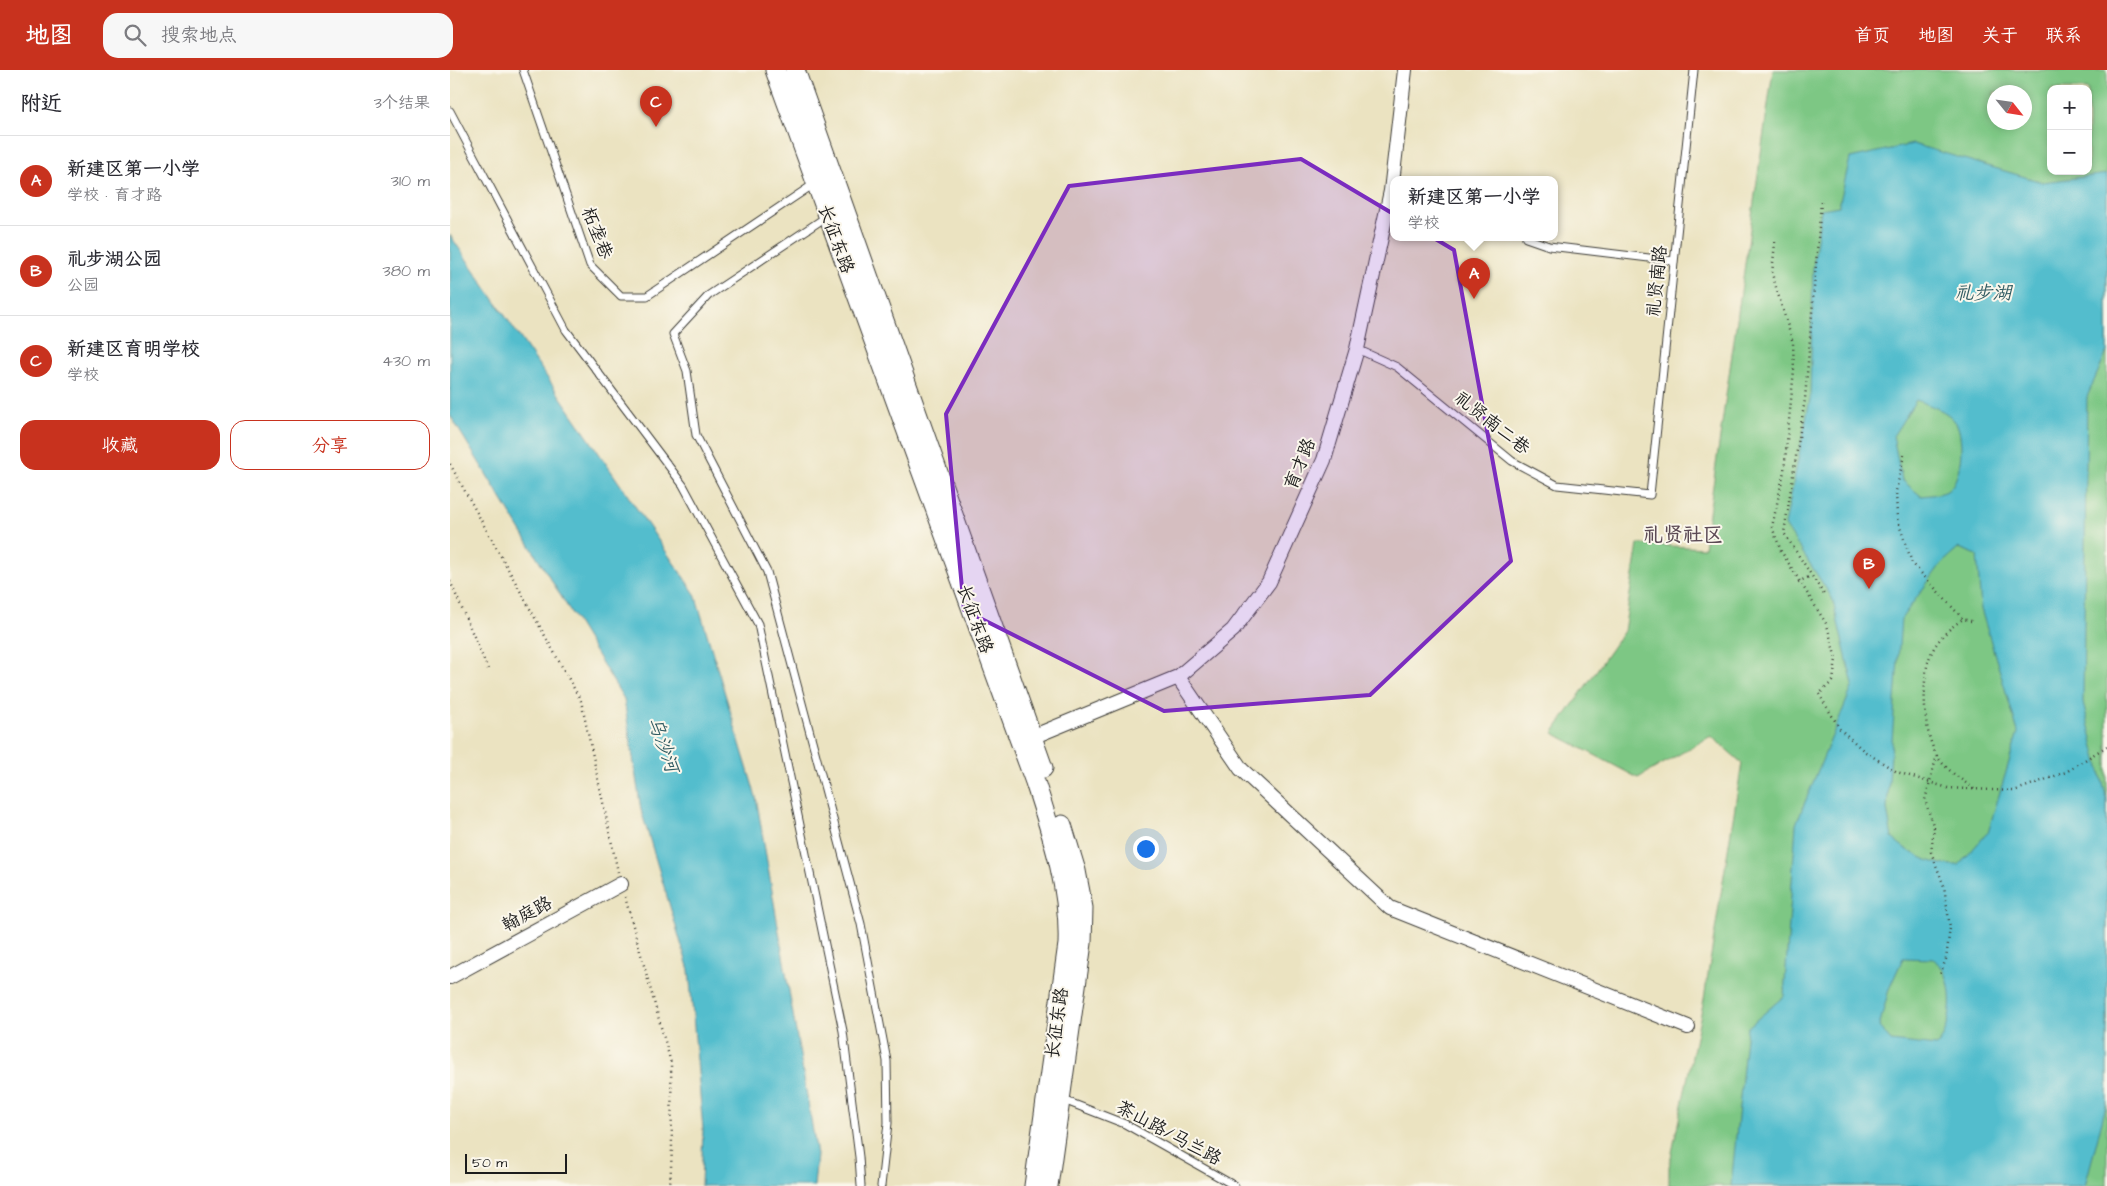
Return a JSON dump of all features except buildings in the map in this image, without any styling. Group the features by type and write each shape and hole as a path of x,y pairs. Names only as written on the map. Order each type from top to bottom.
{"main road":[{"name":"长征东路","path":"774,70 1035,782 1062,872 1069,918 1068,944 1034,1186"},
{"name":"长征东路","path":"795,70 1032,736 1076,871 1083,908 1082,943 1048,1186"}],"street":[{"name":"育才路","path":"1394,176 1405,70"},
{"name":"育才路","path":"1032,736 1178,677 1233,630 1269,582 1324,460 1356,349 1390,204"},
{"path":"1178,677 1241,769 1390,908 1688,1028"},
{"name":"翰庭路","path":"450,977 621,884"}],"lane":[{"name":"柘垄巷","path":"523,70 590,265 621,296 646,296 816,182"},
{"name":"礼贤南路","path":"1650,495 1694,70"},
{"path":"450,111 566,330 683,485 758,624 843,1031 861,1186"},
{"path":"828,216 709,295 673,334 687,371 696,435 767,572 861,924 887,1061 888,1123 881,1186"},
{"path":"1535,241 1549,246 1674,261"},
{"name":"礼贤南二巷","path":"1356,349 1397,367 1512,461 1557,485 1650,495"},
{"name":"茶山路/马兰路","path":"1060,1099 1125,1124 1235,1186"}],"path":[{"path":"1821,202 1805,399 1784,533 1825,596"},
{"path":"1775,242 1772,274 1793,343 1794,370 1784,471 1772,527 1781,551 1798,582 1826,625 1836,659 1834,682 1819,694 1840,729 1864,751 1897,772 1948,788 2014,791 2066,772 2107,746"},
{"path":"1904,455 1896,491 1897,518 1912,563 1927,582 1963,619 1975,622"},
{"path":"450,464 581,701 621,884 671,1063 672,1149 670,1186"},
{"path":"1798,582 1811,576"},
{"path":"450,581 488,669"},
{"path":"1963,619 1948,629 1931,654 1924,676 1926,723 1937,755 1953,774 1974,789"},
{"path":"1937,755 1925,800 1934,828 1931,852 1944,886 1950,928 1946,959 1939,977"}],"highlighted area":[{"path":"1301,159 1454,250 1511,561 1370,695 1164,711 964,610 946,414 1069,186"}],"green space":[{"path":"1773,70 2107,70 2107,1186 1669,1186 1669,1167 1704,999 1742,763 1711,736 1638,778 1553,733 1624,631 1638,544 1704,548"}],"water":[{"name":"礼步湖","path":"1913,144 2042,182 2107,174 2107,351 2087,397 2083,702 2107,800 2107,1102 2085,1186 1731,1186 1747,1028 1784,996 1796,824 1853,685 1832,598 1785,525 1810,399 1813,269 1821,209 1839,206 1850,158","holes":["1916,400 1948,415 1956,423 1959,430 1961,449 1958,471 1951,488 1942,493 1921,496 1902,480 1893,436","1959,548 1977,555 1981,609 2018,732 1988,832 1959,865 1940,864 1923,858 1892,838 1887,809 1901,619 1941,564","1903,958 1934,959 1941,967 1945,973 1950,993 1950,1012 1942,1039 1937,1046 1891,1041 1879,1027 1889,989"]},
{"name":"乌沙河","path":"450,235 695,594 756,797 817,1155 814,1186 701,1186 703,1129 689,970 641,810 624,699 450,415"}],"place":[{"name":"新建区育明学校","path":"656,127"},
{"name":"新建区第一小学","path":"1474,299"},
{"name":"礼步湖公园","path":"1869,589"}],"district":[{"name":"礼贤社区","path":"1683,535"}]}
